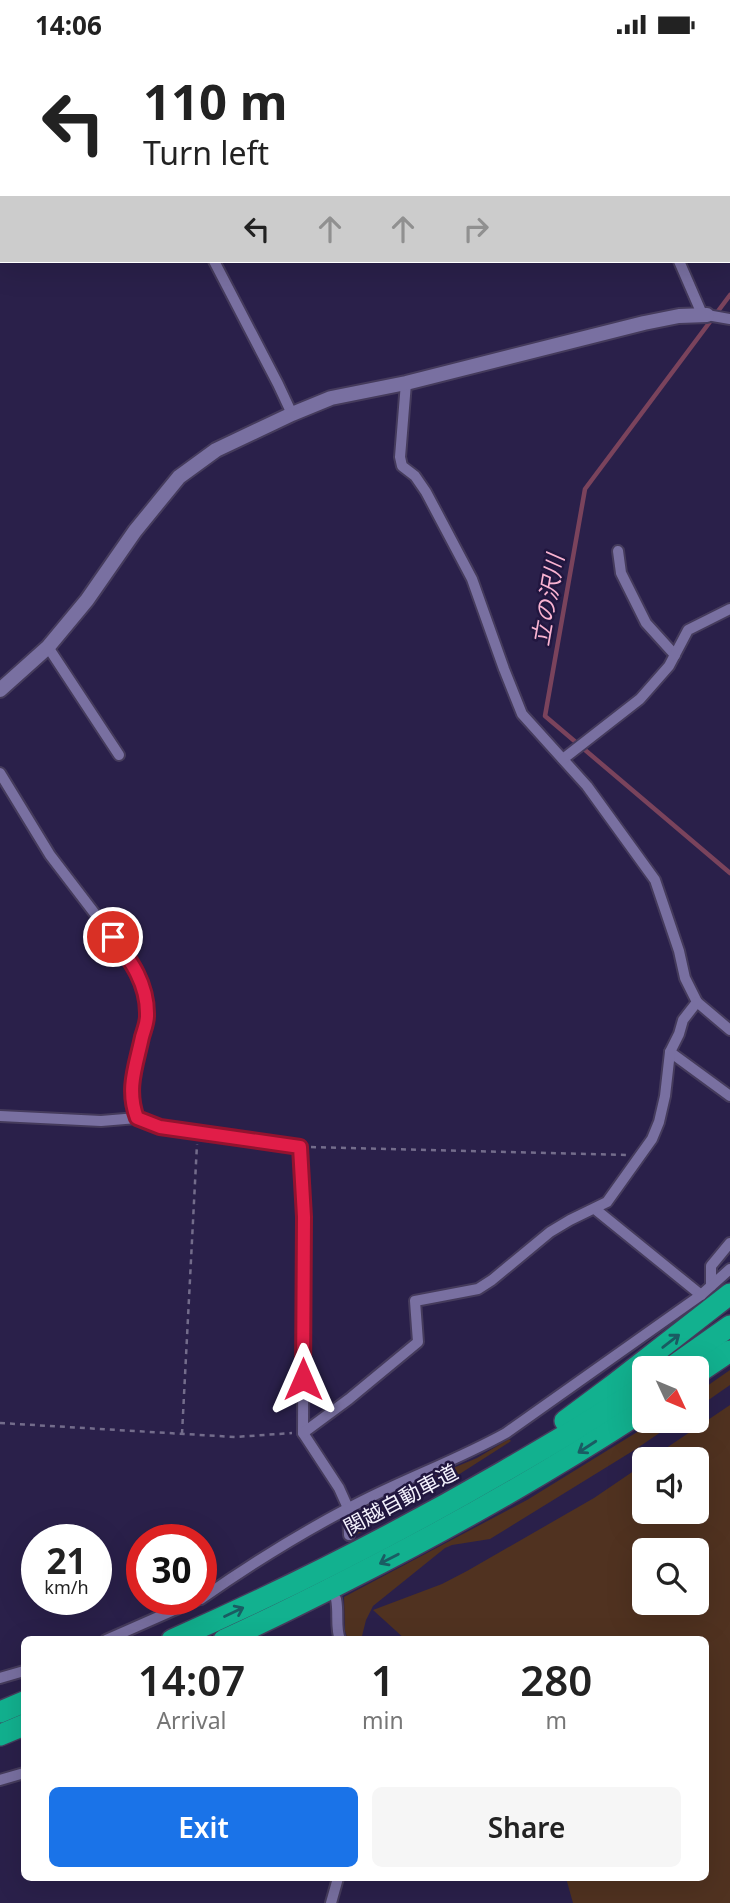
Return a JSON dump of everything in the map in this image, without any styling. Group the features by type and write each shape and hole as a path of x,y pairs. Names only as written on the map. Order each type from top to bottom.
{"highway":[{"path":"393,1533 556,1427 622,1378 721,1290"},
{"path":"687,1356 730,1326"},
{"path":"709,1365 730,1351"},
{"name":"関越自動車道","path":"181,1636 296,1583 393,1533 549,1445 632,1393"},
{"path":"232,1636 475,1513 632,1418"},
{"path":"0,1713 21,1703"},
{"path":"0,1735 21,1726"}],"street":[{"path":"215,263 292,415"},
{"path":"680,263 705,315"},
{"path":"0,690 48,647 87,600 135,531 179,477 216,450 331,398 406,383 679,316 705,315 730,319"},
{"path":"406,383 401,466 415,476 426,492 472,579 522,714 587,786 655,880 679,951 685,978 697,1002 730,1030"},
{"path":"618,551 621,573 646,623 675,655"},
{"path":"563,759 640,699 669,666 688,629 730,608"},
{"path":"48,647 119,755"},
{"path":"0,773 50,855 139,975 147,1015 132,1085 131,1098 137,1118"},
{"path":"303,1433 418,1342 415,1301 478,1289 550,1233 607,1202 652,1139 665,1096 670,1052 683,1020 697,1002"},
{"path":"670,1052 730,1096"},
{"path":"0,1116 101,1121 137,1118 160,1127 300,1147 304,1217 303,1433 340,1489 348,1508 349,1535"},
{"path":"595,1209 701,1295"},
{"path":"721,1290 711,1266 730,1243"},
{"path":"721,1290 730,1269"},
{"path":"217,1587 247,1566 348,1508 474,1451 506,1433 701,1295 721,1290"},
{"path":"336,1599 339,1636"},
{"path":"115,1636 163,1615"},
{"path":"0,1678 21,1672"},
{"path":"0,1780 21,1774"},
{"path":"331,1903 337,1881"}],"path":[{"path":"182,1434 197,1132"},
{"path":"300,1147 625,1155 633,1167"},
{"path":"0,1423 235,1437 303,1433"}],"shaded area":[{"path":"730,1370 730,1385 709,1400 709,1385"},
{"path":"730,1405 730,1903 573,1903 567,1881 709,1881 709,1636 402,1636 373,1610 442,1584 594,1498 632,1472 632,1524 709,1524 709,1447 668,1447 689,1433 709,1433 709,1419"},
{"path":"636,1433 659,1433 639,1447 632,1447 632,1451 490,1539 445,1548 373,1606 362,1636 347,1636 344,1597 527,1500"},
{"path":"509,1439 511,1441 433,1491 356,1535 357,1519 365,1510 477,1458"}],"waterway":[{"name":"立の沢川","path":"730,295 585,489 545,716 730,873"}],"route":[{"path":"113,937 139,975 146,1000 146,1022 134,1068 131,1098 137,1118 160,1127 300,1147 304,1217 303,1379"}]}
